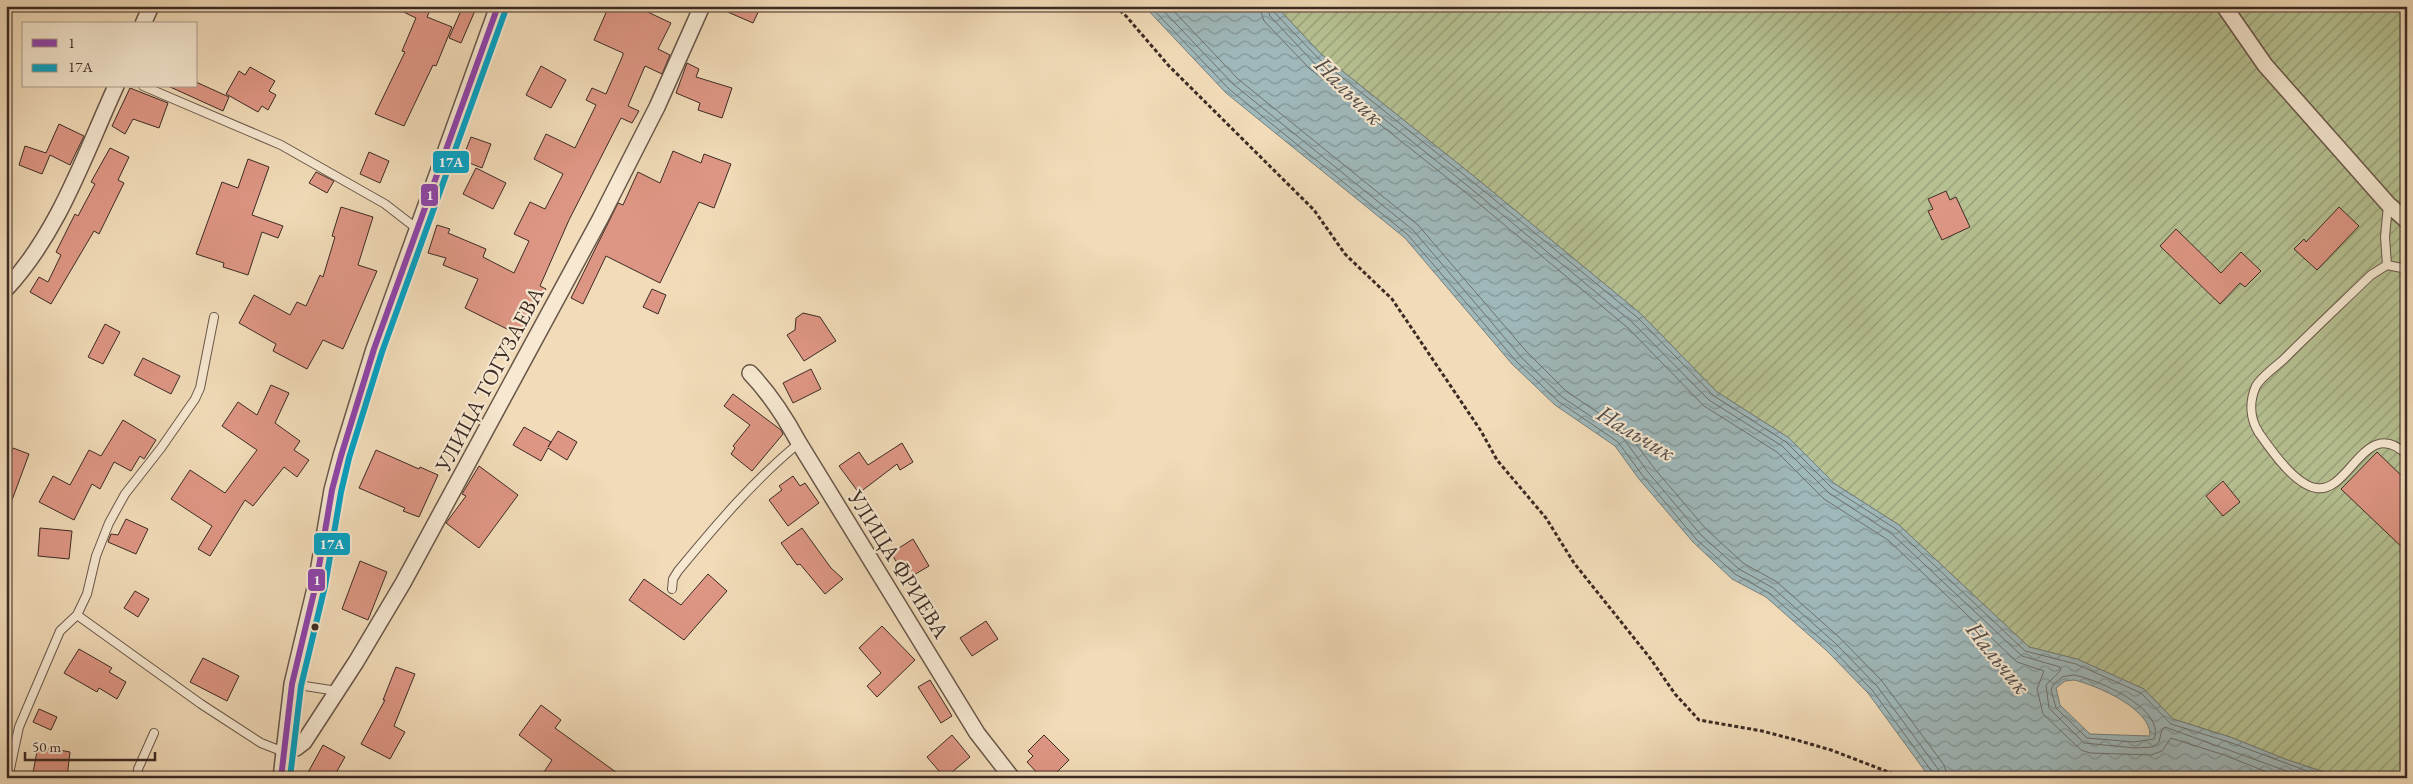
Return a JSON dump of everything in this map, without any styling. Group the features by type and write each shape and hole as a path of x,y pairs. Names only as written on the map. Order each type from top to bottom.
{"street":[{"path":"145,22 151,6"},
{"path":"280,778 292,684 316,584 332,490 341,456 374,349 416,228 498,6"},
{"name":"УЛИЦА ТОГУЗАЕВА","path":"284,752 296,748 304,742 403,583 600,219 657,107 702,6"},
{"path":"2224,6 2265,65 2388,204 2407,221"},
{"path":"6,289 27,267 54,222 115,88"},
{"name":"УЛИЦА ФРИЕВА","path":"750,373 770,394 977,733 1012,778"}],"lane":[{"path":"148,88 281,145 385,204 416,228"},
{"path":"2387,265 2385,237 2388,204"},
{"path":"2407,269 2387,265 2371,275 2257,385 2251,415 2256,428 2272,452 2303,483 2317,489 2333,483 2368,449 2382,444 2399,447 2407,455"},
{"path":"8,778 14,741 50,652 60,631 76,615 86,594 96,556 121,502 161,448 198,393 214,317"},
{"path":"672,589 673,579 678,571 731,509 759,478 799,443"},
{"path":"76,615 214,713 261,742 284,752"},
{"path":"292,684 337,691"},
{"path":"140,778 138,769 154,733"}],"path":[{"path":"1115,6 1169,66 1314,210 1345,254 1392,299 1497,460 1546,518 1574,563 1650,658 1675,694 1699,720 1800,740 1904,778"}],"green space":[{"path":"1276,6 1330,6 1337,13 1344,6 2407,6 2407,778 2342,778 2285,759 2230,737 2173,719 2144,689 2077,659 2029,647 1899,525 1835,484 1789,438 1717,392 1641,314 1476,178 1321,54"}],"water":[{"name":"Нальчик","path":"1144,6 1276,6 1321,54 1476,178 1641,314 1717,392 1789,438 1835,484 1899,525 2029,647 2077,659 2144,689 2173,719 2230,737 2285,759 2342,778 1930,778 1868,693 1827,651 1766,597 1732,579 1693,542 1639,479 1615,446 1555,405 1512,364 1405,238 1226,93","holes":["2074,680 2108,693 2133,708 2148,726 2150,736 2090,734 2060,705 2056,688 2065,681"]}],"building":[{"path":"391,6 432,6 427,17 452,27 436,66 433,65 404,126 375,114 405,52 402,51 416,18"},
{"path":"463,6 477,6 461,43 449,38"},
{"path":"609,6 635,6 671,23 658,49 670,55 662,74 645,66 628,106 639,111 632,123 621,118 569,220 540,286 546,289 521,336 465,308 478,279 443,265 446,258 428,253 437,225 450,229 448,233 486,249 483,257 514,273 529,241 514,234 530,202 545,209 563,174 534,159 546,134 575,148 596,105 586,100 592,88 606,94 623,55 623,53 594,40"},
{"path":"714,6 761,6 753,23"},
{"path":"687,63 699,69 696,77 732,88 722,118 698,110 700,103 676,93"},
{"path":"541,66 566,80 551,108 526,95"},
{"path":"250,67 275,81 269,91 276,95 268,110 262,106 258,112 226,94 239,71 245,75"},
{"path":"198,83 229,97 223,111 172,88 198,88"},
{"path":"130,88 168,103 159,128 133,119 125,134 112,126"},
{"path":"59,124 84,136 70,165 50,155 42,174 19,165 25,146 46,153"},
{"path":"471,137 491,144 482,168 462,160"},
{"path":"110,148 129,157 118,180 124,183 99,234 94,231 51,304 30,292 39,277 48,282 61,255 56,252 75,214 78,216 95,184 91,182"},
{"path":"673,151 701,163 704,154 731,164 714,208 699,202 660,283 606,256 583,304 571,298 618,203 623,205 638,172 660,183"},
{"path":"369,152 389,161 380,183 360,174"},
{"path":"248,159 269,167 252,215 283,226 278,238 262,232 248,275 223,267 224,263 196,254 222,182 238,188"},
{"path":"476,168 506,183 493,209 463,194"},
{"path":"316,172 334,181 327,193 309,183"},
{"path":"1946,191 1950,200 1956,197 1970,227 1942,240 1928,211 1933,209 1928,199"},
{"path":"341,207 373,217 358,265 377,271 343,349 323,340 307,369 273,351 276,344 239,323 254,295 290,315 297,302 306,306 320,275 323,277 335,237 332,236"},
{"path":"2339,207 2359,226 2317,270 2294,249 2304,239 2306,242"},
{"path":"2176,229 2221,273 2241,252 2261,271 2245,287 2240,283 2220,304 2160,246"},
{"path":"652,289 666,295 658,314 643,307"},
{"path":"803,313 820,317 836,341 804,361 787,335 795,330 796,318"},
{"path":"105,324 120,332 103,364 88,357"},
{"path":"143,358 180,376 171,394 134,375"},
{"path":"811,369 821,389 793,403 783,383"},
{"path":"271,385 289,393 275,423 300,441 294,450 309,460 297,477 284,467 253,506 245,500 210,556 198,549 212,526 171,499 190,470 225,493 257,450 222,426 238,402 257,415"},
{"path":"733,394 781,430 783,434 752,471 731,454 735,448 733,446 750,425 724,406"},
{"path":"123,420 156,440 144,459 140,456 131,471 114,462 100,489 92,484 74,520 39,502 53,476 70,485 89,450 101,456"},
{"path":"524,427 551,442 548,447 558,431 577,442 567,460 548,448 541,461 513,445"},
{"path":"902,443 913,462 900,470 897,464 859,493 839,466 859,452 868,465"},
{"path":"13,448 29,454 8,511 6,468"},
{"path":"376,450 419,469 420,467 438,475 419,517 403,511 405,508 359,488"},
{"path":"2377,452 2407,481 2407,552 2341,489"},
{"path":"479,466 518,495 479,548 446,523 466,496 462,494"},
{"path":"793,476 800,486 805,483 819,503 788,526 769,500 782,490 779,486"},
{"path":"2223,481 2240,502 2223,516 2206,496"},
{"path":"126,519 148,529 136,554 108,542 111,534 118,535"},
{"path":"40,528 72,531 69,559 38,556"},
{"path":"802,528 831,568 843,579 825,594 800,564 797,565 781,543"},
{"path":"913,539 929,566 907,579 891,553"},
{"path":"360,561 387,572 368,620 342,609"},
{"path":"708,574 727,591 684,640 629,600 644,579 681,605"},
{"path":"135,591 149,599 138,617 124,608"},
{"path":"986,621 998,639 972,656 960,638"},
{"path":"882,626 915,660 877,697 867,686 881,673 859,648"},
{"path":"79,649 112,668 109,672 126,682 117,699 99,688 97,692 64,673"},
{"path":"203,658 239,676 227,701 190,682"},
{"path":"396,667 415,674 394,726 405,732 390,759 361,744 385,700 383,700"},
{"path":"930,680 952,716 941,723 918,687"},
{"path":"541,705 561,720 555,728 624,778 540,778 552,760 519,735"},
{"path":"39,709 57,717 51,730 33,722"},
{"path":"952,735 970,757 945,778 927,757"},
{"path":"1044,735 1069,760 1051,778 1042,778 1027,762 1033,756 1028,751"},
{"path":"323,745 345,757 333,778 305,778"},
{"path":"38,746 70,752 67,778 32,778"}],"transit line":[{"name":"1","path":"281,778 292,684 316,584 332,490 341,456 374,349 498,6"},
{"name":"17А","path":"290,778 301,686 325,586 341,492 349,458 382,352 506,9"}]}
